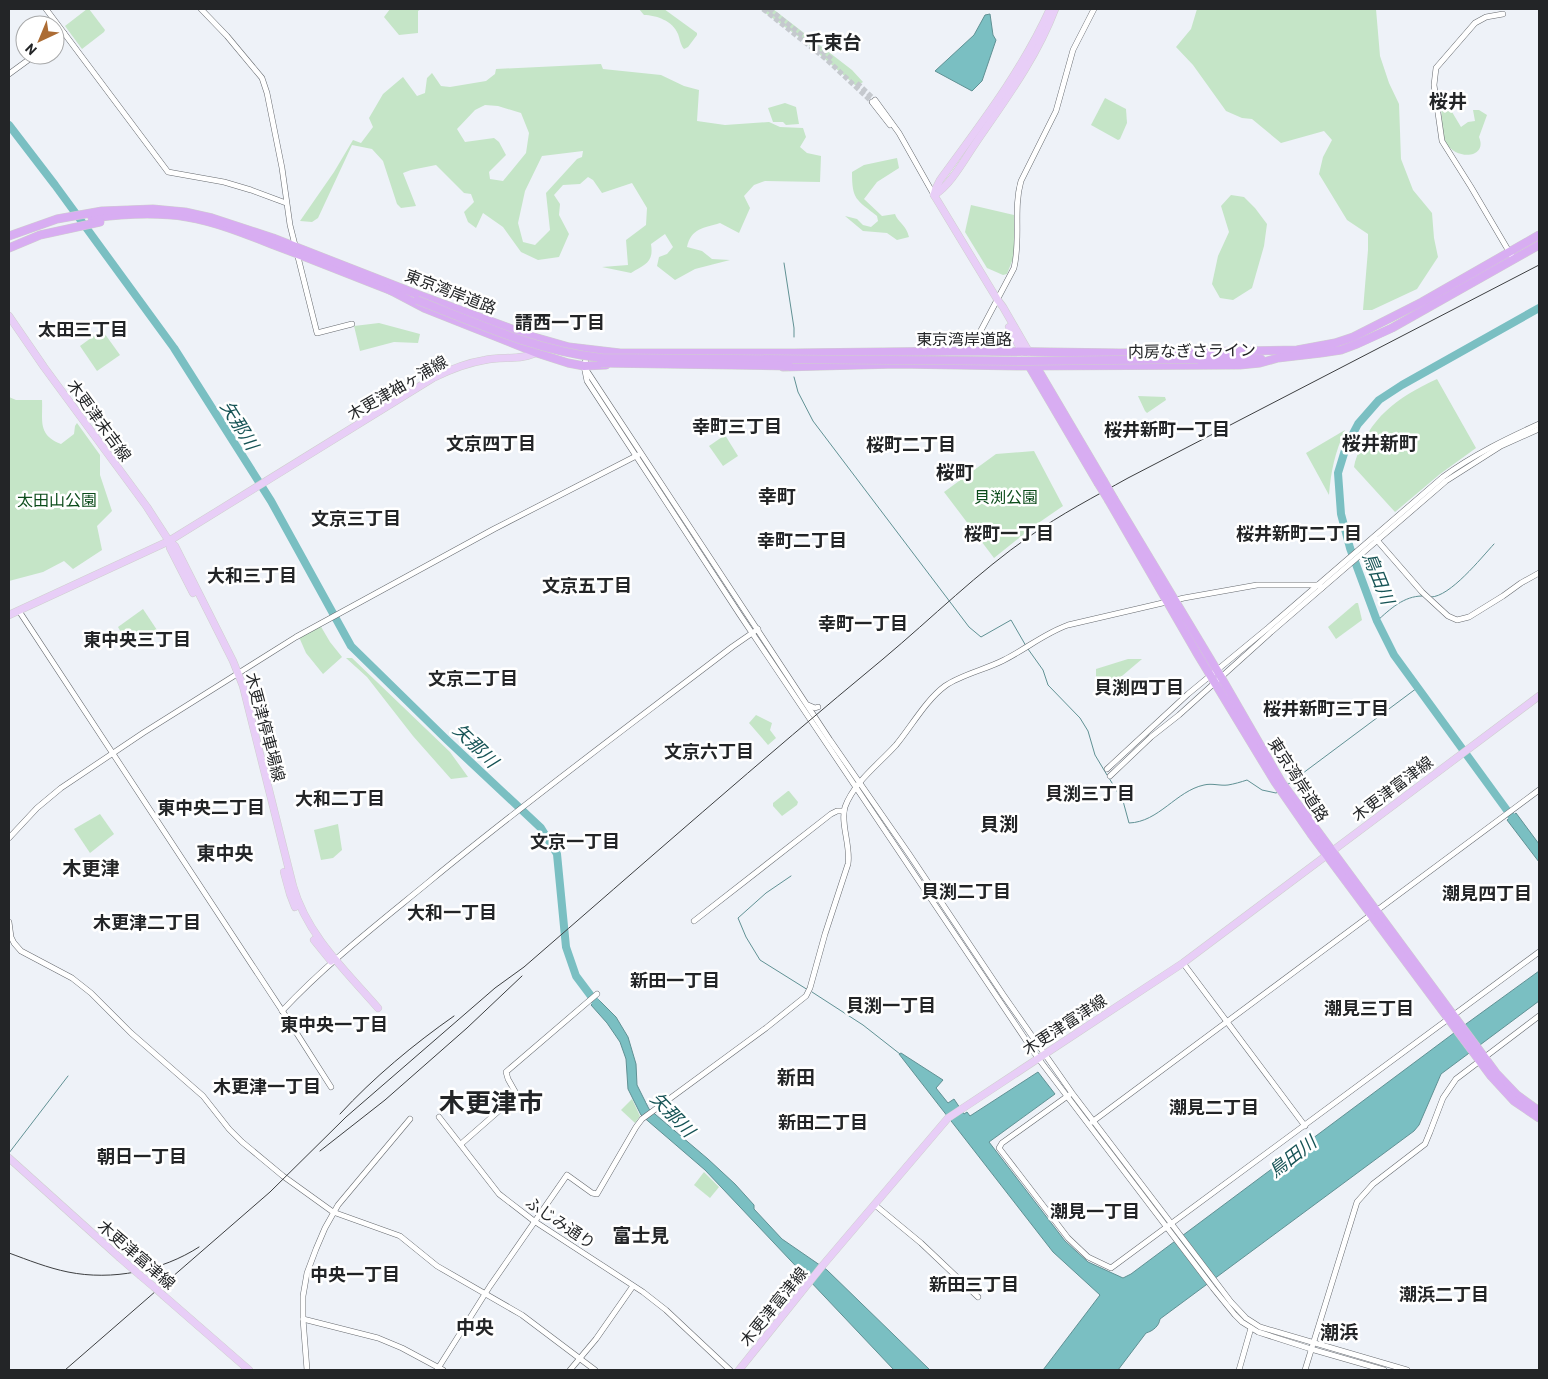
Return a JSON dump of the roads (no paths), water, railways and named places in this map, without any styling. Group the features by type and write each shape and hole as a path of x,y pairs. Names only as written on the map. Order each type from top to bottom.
{"highway":[{"name":"東京湾岸道路","path":"9,236 38,225 121,209 186,217 212,223 297,250 549,342 590,350 620,353 970,351 1029,359"},
{"path":"9,230 60,214 148,218 153,212"},
{"name":"東京湾岸道路","path":"9,242 39,230 86,216"},
{"path":"9,248 40,235 70,228 86,216"},
{"name":"内房なぎさライン","path":"1029,359 1240,365 1341,350 1392,328 1512,256 1539,235"},
{"name":"内房なぎさライン","path":"1029,359 1278,351 1321,346 1354,337 1512,256 1539,245"},
{"name":"東京湾岸道路","path":"297,250 388,289 532,345 566,353 619,359 1029,359"},
{"path":"388,289 424,308 568,363 584,366 789,366 1029,359 1278,358"},
{"path":"566,353 576,359 613,364 789,366"},
{"name":"東京湾岸道路","path":"1029,359 1216,677 1282,783 1329,853 1510,1097 1539,1118"},
{"name":"東京湾岸道路","path":"1482,1059 1512,1091 1539,1111"}],"main road":[{"path":"1029,359 1000,308 997,299 934,195 940,180 1011,80 1031,47 1050,9"},
{"path":"934,195 940,192 957,170 1021,77 1038,49 1055,9"},
{"name":"木更津末吉線","path":"9,316 147,507 169,541"},
{"path":"538,352 549,342"},
{"name":"木更津袖ヶ浦線","path":"169,541 433,378 457,367 484,360 527,356 538,352"},
{"path":"9,615 169,541"},
{"name":"木更津停車場線","path":"169,541 175,546 243,686 295,895 310,926 334,961 377,1010"},
{"name":"木更津富津線","path":"739,1370 823,1265 948,1118 1183,963 1539,696"},
{"name":"木更津富津線","path":"9,1158 249,1370"}],"street":[{"path":"201,9 227,36 262,78 268,92 278,144 286,203 317,332 352,324"},
{"path":"970,351 1014,268 1018,253 1018,198 1021,181 1056,110 1073,50 1094,9"},
{"path":"1503,14 1486,17 1475,23 1436,68 1434,85 1442,141 1512,256"},
{"path":"65,35 168,172 224,182 286,203"},
{"path":"9,74 21,65"},
{"path":"874,101 891,121 934,195"},
{"path":"590,350 584,366 638,455 822,737 909,854 1069,1094"},
{"path":"1110,776 1151,737 1179,715 1216,677 1363,550 1430,488 1457,467 1498,442 1539,424"},
{"path":"1376,538 1460,470 1501,446 1539,429"},
{"path":"9,838 31,814 56,792 236,674 321,622 494,529 638,455"},
{"path":"638,455 758,629 823,728 937,911 1038,1058 1091,1122 1216,1286 1239,1312 1253,1323 1274,1332 1407,1370"},
{"path":"1376,538 1422,592 1448,616 1457,620 1469,618 1539,573"},
{"path":"303,1319 378,1338 402,1348 439,1369 485,1294 567,1175 597,1194 642,1119 766,1028 796,1005 809,991 848,864 849,852 844,811 846,805 858,785 896,745 933,698 945,686 1004,660 1061,627 1171,601 1257,585 1320,586"},
{"path":"19,611 114,753 331,1087"},
{"path":"282,1011 334,961 511,815 758,629"},
{"path":"1107,769 1188,694 1216,677"},
{"path":"807,705 815,708 818,707"},
{"path":"802,719 804,710"},
{"path":"823,728 824,720"},
{"path":"811,732 816,731 822,737"},
{"path":"1091,1122 1539,790"},
{"path":"694,921 831,814 837,811 844,811"},
{"path":"9,922 11,937 21,951 79,983 131,1033 203,1096 242,1142 283,1176 333,1212 400,1236 439,1268 522,1315 595,1370"},
{"path":"1069,1094 1002,1143 1000,1150 1068,1238 1092,1259 1111,1268 1539,952"},
{"path":"1183,963 1305,1126"},
{"path":"461,1144 517,1095 506,1072 597,994"},
{"path":"1305,1370 1356,1202 1373,1184 1415,1153 1424,1144 1448,1090 1459,1076 1539,1016"},
{"name":"ふじみ通り","path":"439,1117 499,1194 534,1221 666,1310 730,1370"},
{"path":"307,1370 303,1296 307,1273 317,1246 333,1212 410,1119"},
{"path":"875,1205 921,1243 978,1297"},
{"path":"570,1370 633,1286"},
{"path":"1216,1286 1235,1315 1251,1328 1311,1349 1384,1370"},
{"path":"1239,1370 1251,1328"}],"water":[{"path":"990,14 993,35 996,40 982,81 972,91 935,71 974,35 985,15"},
{"path":"1516,813 1539,844 1539,862 1507,820"},
{"path":"1539,971 1539,1001 1441,1074 1419,1125 1414,1131 1160,1319 1157,1326 1146,1333 1118,1370 1043,1370 1100,1295 1053,1252 899,1054 901,1053 943,1080 936,1088 948,1103 954,1099 964,1114 967,1112 970,1116 1038,1072 1055,1094 989,1142 1065,1241 1088,1262 1123,1278 1131,1274"},
{"path":"598,999 616,1017 628,1037 636,1064 637,1085 649,1109 735,1184 754,1205 754,1209 782,1239 827,1270 930,1370 894,1370 705,1170 641,1115 628,1089 626,1059 620,1042 591,1005"}],"waterway":[{"name":"矢那川","path":"9,125 174,348 271,501 351,646 541,828 557,854 566,947 576,976 597,1004"},
{"path":"784,263 794,337"},
{"name":"鳥田川","path":"1517,824 1394,655 1377,621 1350,548 1341,514 1338,473 1346,447 1358,424 1379,400 1402,385 1539,308"},
{"path":"794,377 798,392 813,421 969,627 981,637 1011,620 1026,646"},
{"path":"1431,597 1447,591 1456,584 1494,544"},
{"path":"1377,621 1403,601 1422,596"},
{"path":"1028,649 1043,670 1048,685 1080,718 1088,731 1095,755 1107,775"},
{"path":"1287,785 1417,688"},
{"path":"1109,778 1123,801 1129,823 1140,821 1159,812 1185,793 1204,785 1228,785 1247,780 1262,790 1278,792"},
{"path":"791,876 766,893 738,918 746,937 760,960 808,990"},
{"path":"812,992 863,1025 900,1054"},
{"path":"9,1153 68,1076"}],"tunnel":[{"path":"763,9 826,59 872,102"},
{"path":"769,9 833,60"},
{"path":"857,83 875,100"}],"railway":[{"path":"65,1370 270,1192 346,1117 1011,550 1054,520 1128,478 1539,265"},
{"path":"320,1151 385,1100 467,1028 522,976"},
{"path":"340,1114 394,1062 454,1016"},
{"path":"9,1253 38,1264 68,1272 102,1275 136,1272 153,1268 199,1247"}],"district":[{"name":"千束台","path":"833,41"},
{"name":"桜井","path":"1448,100"},
{"name":"請西一丁目","path":"560,322"},
{"name":"太田三丁目","path":"83,329"},
{"name":"幸町三丁目","path":"737,426"},
{"name":"桜井新町一丁目","path":"1167,429"},
{"name":"桜井新町","path":"1380,442"},
{"name":"文京四丁目","path":"491,443"},
{"name":"桜町二丁目","path":"911,444"},
{"name":"桜町","path":"955,471"},
{"name":"幸町","path":"777,495"},
{"name":"文京三丁目","path":"356,518"},
{"name":"桜町一丁目","path":"1009,533"},
{"name":"桜井新町二丁目","path":"1299,533"},
{"name":"幸町二丁目","path":"802,540"},
{"name":"大和三丁目","path":"252,575"},
{"name":"文京五丁目","path":"587,585"},
{"name":"幸町一丁目","path":"863,623"},
{"name":"東中央三丁目","path":"137,639"},
{"name":"文京二丁目","path":"473,678"},
{"name":"貝渕四丁目","path":"1139,687"},
{"name":"桜井新町三丁目","path":"1326,708"},
{"name":"文京六丁目","path":"709,751"},
{"name":"貝渕三丁目","path":"1090,793"},
{"name":"大和二丁目","path":"340,798"},
{"name":"東中央二丁目","path":"211,807"},
{"name":"貝渕","path":"999,823"},
{"name":"文京一丁目","path":"575,841"},
{"name":"東中央","path":"225,852"},
{"name":"木更津","path":"91,867"},
{"name":"貝渕二丁目","path":"966,891"},
{"name":"潮見四丁目","path":"1487,893"},
{"name":"大和一丁目","path":"452,912"},
{"name":"木更津二丁目","path":"147,922"},
{"name":"新田一丁目","path":"675,980"},
{"name":"貝渕一丁目","path":"891,1005"},
{"name":"潮見三丁目","path":"1369,1008"},
{"name":"東中央一丁目","path":"334,1024"},
{"name":"新田","path":"796,1076"},
{"name":"木更津一丁目","path":"267,1086"},
{"name":"木更津市","path":"491,1101"},
{"name":"潮見二丁目","path":"1214,1107"},
{"name":"新田二丁目","path":"823,1122"},
{"name":"朝日一丁目","path":"142,1156"},
{"name":"潮見一丁目","path":"1095,1211"},
{"name":"富士見","path":"641,1234"},
{"name":"中央一丁目","path":"355,1274"},
{"name":"新田三丁目","path":"974,1284"},
{"name":"潮浜二丁目","path":"1444,1294"},
{"name":"中央","path":"475,1326"},
{"name":"潮浜","path":"1339,1331"}],"park label":[{"name":"貝渕公園","path":"1006,496"},
{"name":"太田山公園","path":"57,499"}]}
